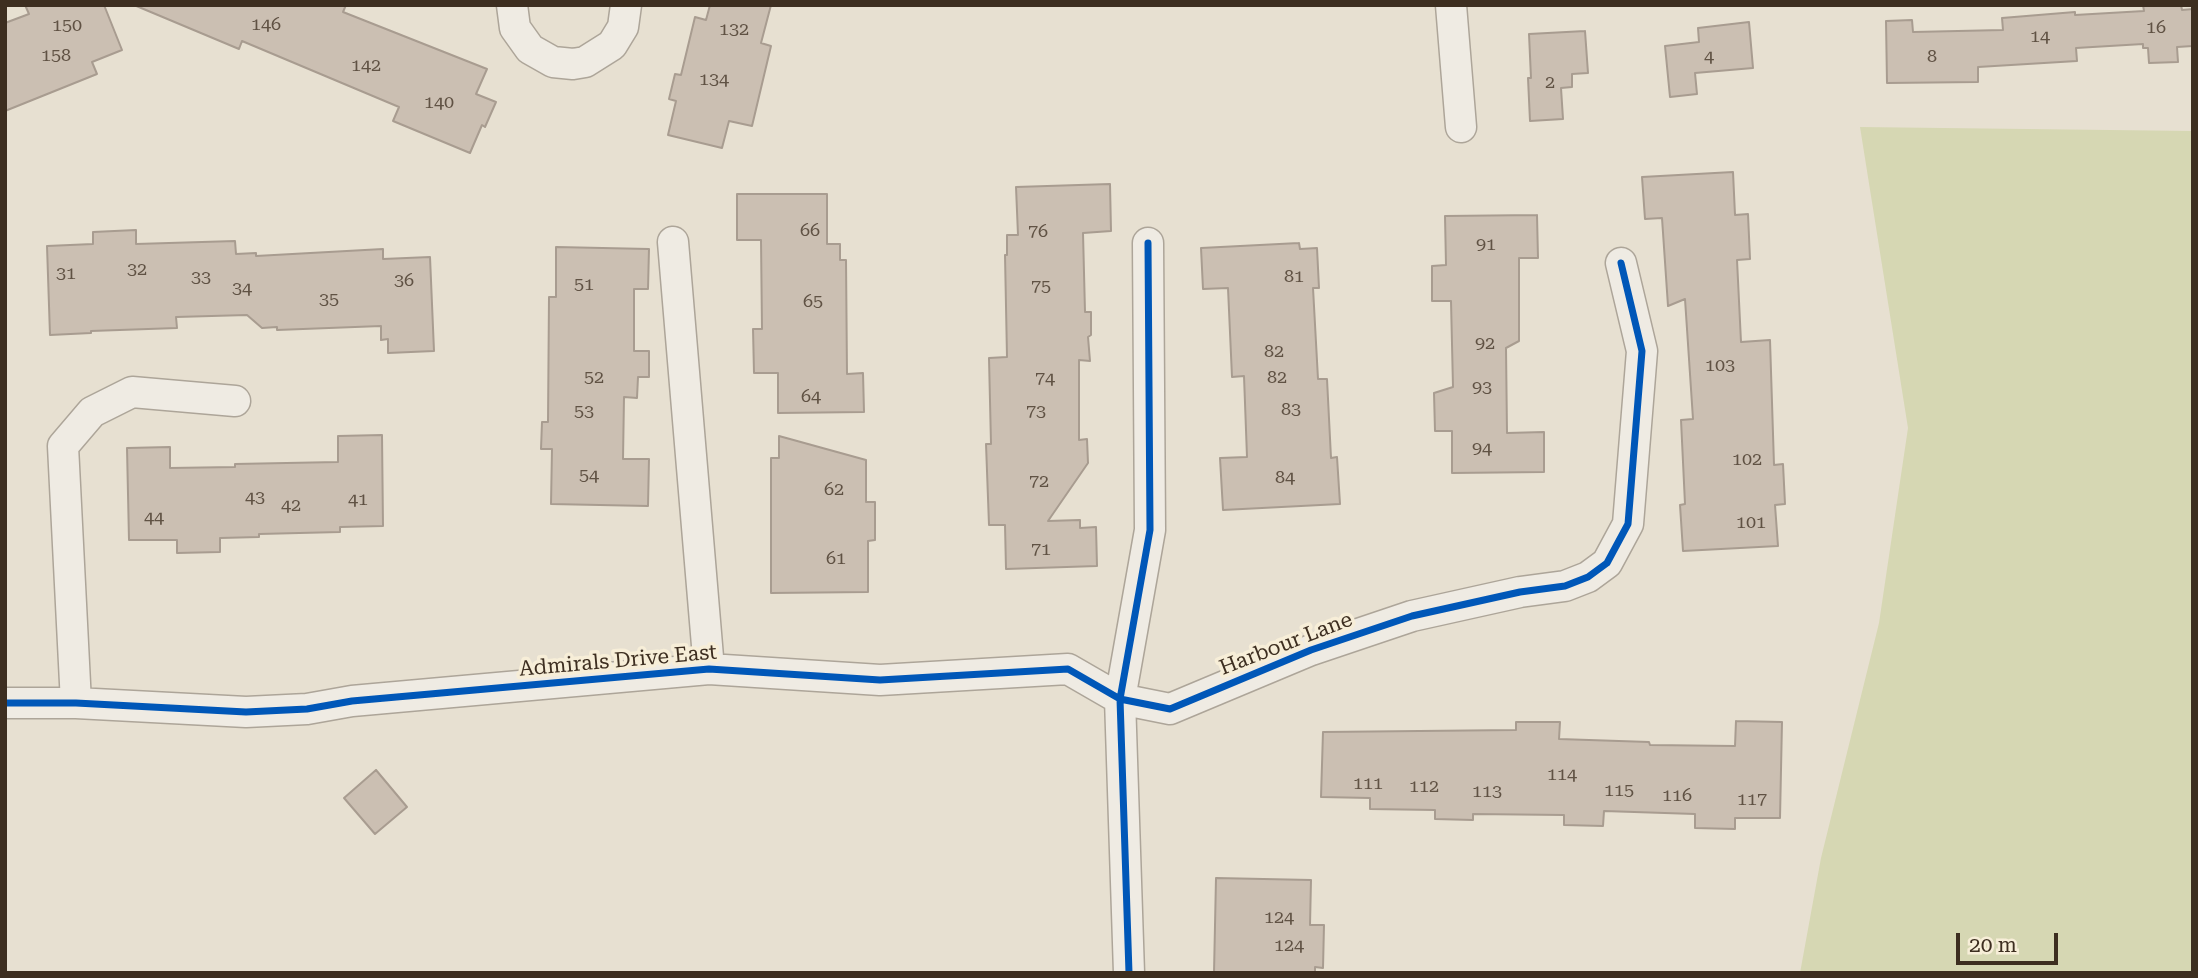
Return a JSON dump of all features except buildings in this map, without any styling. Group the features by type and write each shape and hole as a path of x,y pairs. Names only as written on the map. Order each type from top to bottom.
{"street":[{"path":"512,5 515,28 530,49 553,62 573,64 585,62 612,45 623,27 626,5"},
{"path":"1451,5 1461,127"},
{"path":"673,242 709,669"},
{"path":"1129,973 1120,699 1150,530 1149,243"},
{"name":"Harbour Lane","path":"1120,699 1170,709 1311,650 1387,624 1520,592 1565,586 1588,577 1607,563 1628,524 1642,351 1621,263"},
{"path":"76,703 63,446 92,412 132,392 235,401"},
{"name":"Admirals Drive East","path":"5,703 76,703 233,712 295,710 352,701 709,669 880,680 1068,669 1120,699"}],"green space":[{"path":"1860,127 2193,131 2193,973 1800,973 1821,858 1879,623 1908,428"}],"cycle path":[{"path":"1148,243 1150,530 1120,699 1170,709 1311,650 1412,616 1520,592 1565,586 1588,577 1607,563 1628,524 1642,351 1621,263"},
{"path":"5,703 76,703 246,712 307,709 352,701 709,669 880,680 1068,669 1120,699 1129,973"}]}
